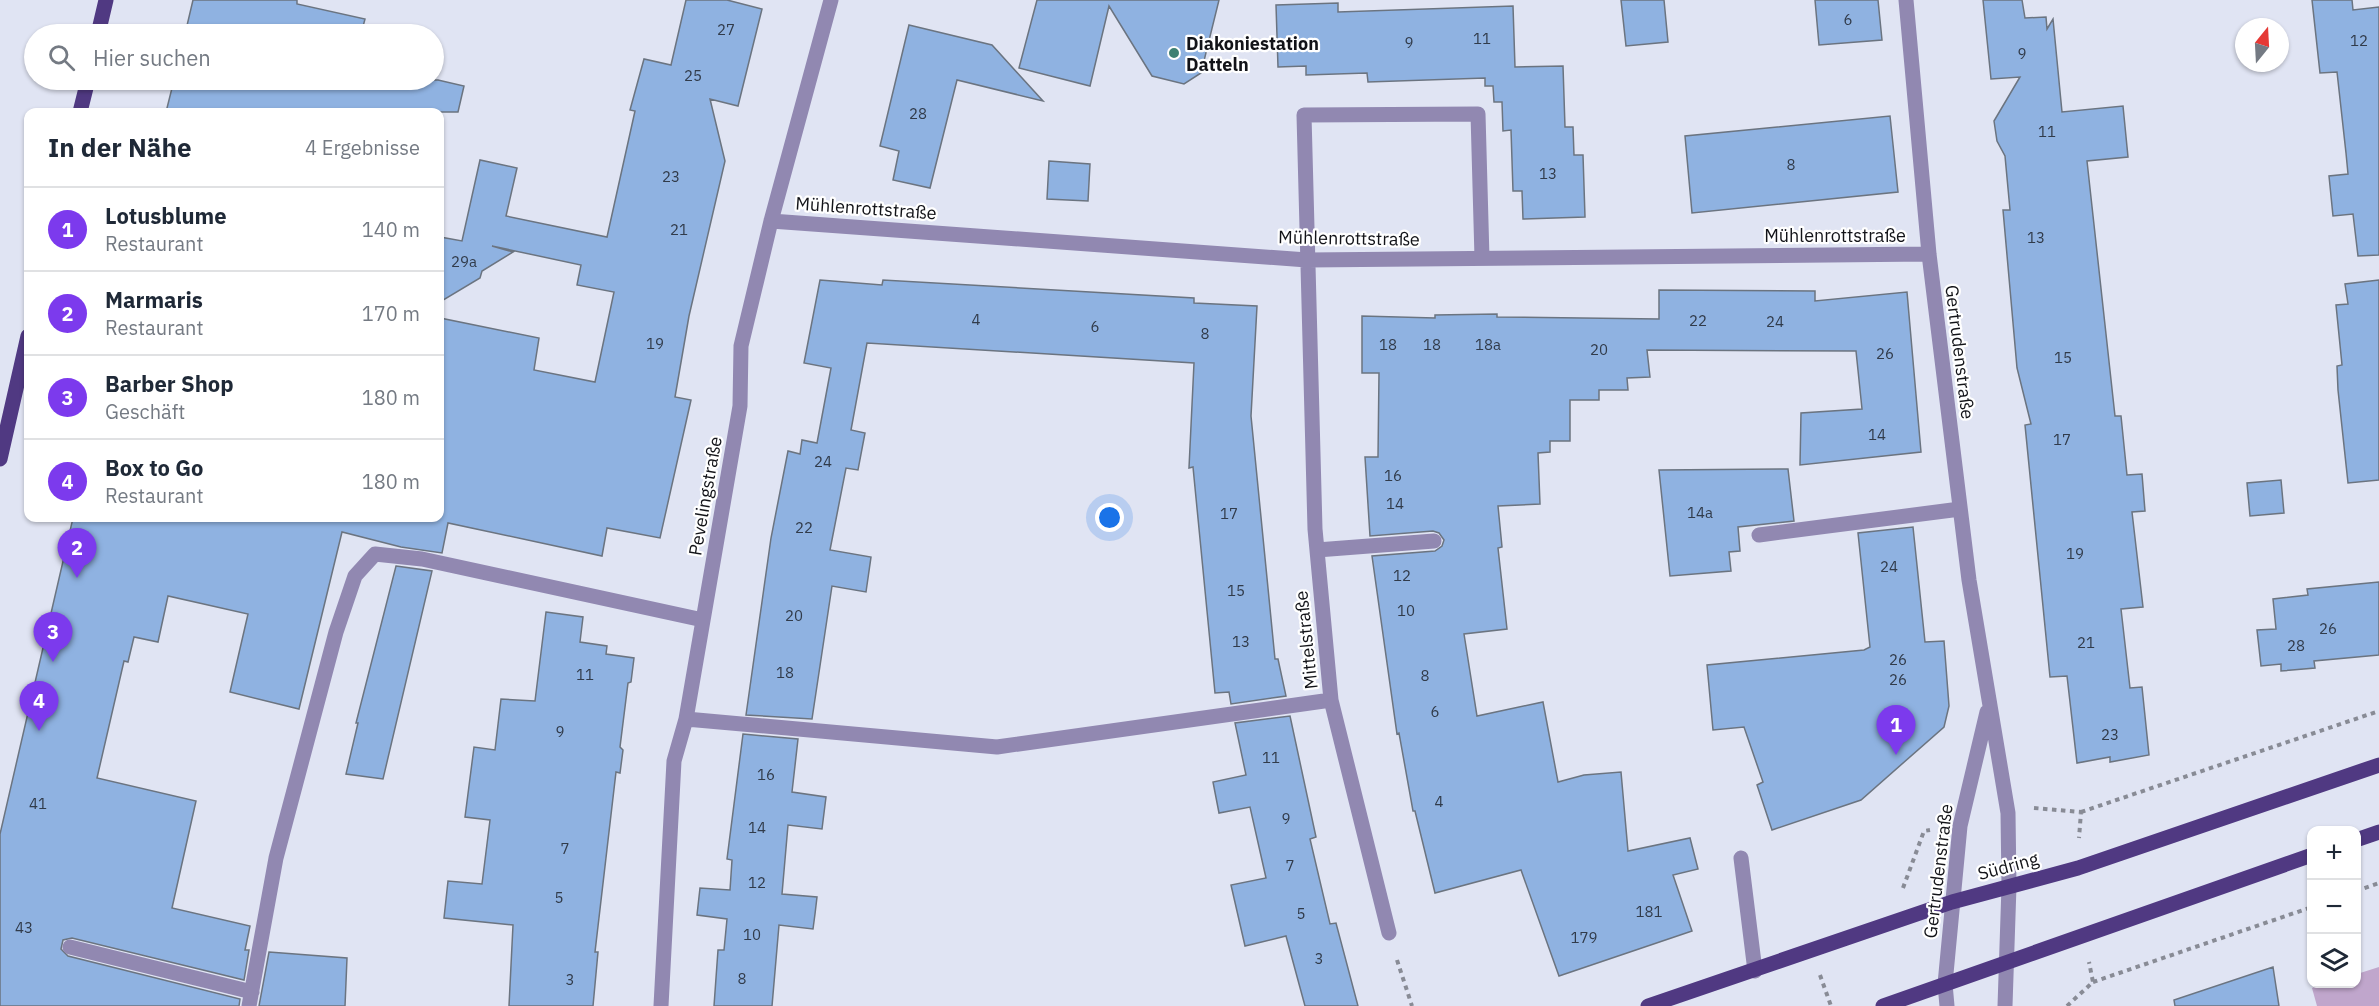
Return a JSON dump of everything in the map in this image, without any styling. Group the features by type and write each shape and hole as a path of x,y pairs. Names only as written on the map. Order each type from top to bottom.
{"main road":[{"path":"100,24 106,0"},
{"path":"81,108 86,90"},
{"path":"0,459 24,354"},
{"name":"Südring","path":"1648,1006 1952,902 2078,868 2379,765"},
{"path":"2361,838 2379,832"},
{"path":"1883,1006 2307,857"}],"street":[{"name":"Pevelingstraße","path":"661,1006 674,761 686,719 740,406 741,346 771,221 831,0"},
{"name":"Gertrudenstraße","path":"1906,0 1929,254 1960,509 1988,706 2008,813 2008,961 2005,1006"},
{"name":"Mittelstraße","path":"1389,933 1331,700 1317,550 1304,115 1478,114 1482,258"},
{"name":"Mühlenrottstraße","path":"771,221 1307,260 1929,254"},
{"path":"1759,535 1960,509"},
{"path":"1317,550 1434,541"},
{"path":"70,947 251,999 276,858 336,632 355,576 375,554 433,561 703,620"},
{"path":"686,719 997,747 1331,700"},
{"name":"Gertrudenstraße","path":"1947,1006 1945,984 1960,826 1988,706"},
{"path":"1741,858 1755,971"}],"path":[{"path":"2080,812 2379,711"},
{"path":"2361,889 2379,883"},
{"path":"2093,982 2307,909"},
{"path":"1389,933 1412,1006"}],"shaded area":[{"path":"2379,967 2379,1006 2317,1006 2312,988 2361,988 2361,973"}],"building":[{"path":"193,0 297,0 297,4 365,19 364,24 187,24"},
{"path":"686,0 727,0 762,9 738,106 710,99 725,161 689,316 675,397 691,400 660,538 607,528 602,556 448,523 442,553 401,547 342,532 299,709 230,692 248,614 168,596 158,642 134,637 128,662 124,661 97,778 196,801 172,908 250,926 245,950 249,950 244,980 72,938 63,940 61,949 68,956 240,999 239,1006 0,1006 0,834 72,522 444,522 444,319 539,338 534,370 595,382 614,292 577,285 581,265 492,246 513,252 482,271 480,278 444,300 444,238 462,241 480,160 517,168 506,216 607,237 635,111 630,110 644,59 671,65"},
{"name":"Diakoniestation Datteln","path":"1037,0 1219,0 1201,73 1184,84 1152,76 1109,6 1090,86 1019,68"},
{"path":"1621,0 1664,0 1668,42 1626,46"},
{"path":"1815,0 1878,0 1882,40 1819,45"},
{"path":"1983,0 2022,0 2025,18 2046,17 2047,29 2053,19 2062,112 2123,106 2128,157 2087,161 2115,416 2121,416 2127,475 2142,474 2145,511 2132,512 2143,607 2121,609 2130,688 2142,687 2149,755 2110,762 2110,757 2077,763 2067,676 2050,677 2025,425 2031,424 2017,368 2003,210 2010,210 2005,156 1997,141 1994,121 2020,77 1991,79"},
{"path":"2312,0 2352,0 2353,10 2379,7 2379,255 2358,256 2353,214 2333,216 2329,176 2348,174 2346,153 2337,72 2320,73"},
{"path":"1338,3 1338,12 1513,6 1515,67 1563,66 1565,127 1573,127 1574,155 1583,155 1585,217 1523,219 1522,191 1513,191 1511,130 1503,131 1502,102 1494,102 1493,86 1485,86 1485,78 1368,82 1367,73 1306,75 1306,66 1278,67 1276,5"},
{"path":"909,25 992,45 1043,101 957,80 930,188 893,180 899,151 880,146"},
{"path":"444,81 464,86 458,112 444,112 444,108 167,108 172,90 444,90"},
{"path":"1890,116 1898,192 1692,213 1685,136"},
{"path":"1049,161 1090,164 1088,201 1047,199"},
{"path":"820,280 882,285 883,280 1194,298 1194,303 1257,306 1251,416 1275,659 1278,659 1286,696 1231,704 1229,692 1215,693 1193,467 1189,468 1194,363 867,343 851,430 865,433 858,470 846,468 830,550 871,557 866,592 832,586 812,719 746,715 771,538 788,451 800,454 802,440 817,443 831,368 804,363"},
{"path":"2379,280 2379,480 2348,483 2338,390 2337,366 2342,365 2336,305 2348,304 2345,284"},
{"path":"1659,290 1815,291 1815,301 1907,292 1921,452 1800,465 1801,413 1862,409 1856,351 1647,350 1650,377 1627,378 1628,390 1599,390 1599,400 1570,400 1570,441 1550,441 1550,452 1538,453 1540,504 1498,506 1502,547 1498,548 1507,629 1464,634 1477,716 1543,702 1558,782 1584,775 1621,772 1628,851 1690,838 1698,869 1673,875 1692,931 1559,976 1521,870 1435,893 1415,811 1413,811 1399,733 1397,734 1372,556 1435,551 1442,546 1444,540 1439,533 1433,531 1370,536 1365,457 1378,457 1379,373 1362,373 1362,316 1435,318 1435,315 1497,314 1497,317 1659,319"},
{"path":"1788,469 1794,521 1738,527 1740,551 1729,552 1731,571 1670,576 1659,470"},
{"path":"2281,480 2284,513 2250,516 2247,483"},
{"path":"1913,527 1925,642 1944,641 1949,706 1944,727 1861,800 1772,830 1757,785 1763,782 1744,727 1713,730 1707,665 1864,650 1870,647 1858,533"},
{"path":"396,566 432,571 383,779 346,774 358,723 356,723"},
{"path":"2379,582 2379,655 2314,661 2315,668 2281,671 2281,664 2261,666 2257,630 2276,629 2273,599 2308,595 2307,589"},
{"path":"546,612 583,617 580,642 607,646 606,654 634,658 631,682 628,683 620,747 623,750 620,773 616,772 595,952 598,952 593,1006 509,1006 513,925 444,918 448,881 482,884 490,820 465,817 474,747 495,750 501,699 535,701"},
{"path":"1290,716 1316,837 1310,839 1330,924 1336,923 1358,1006 1305,1006 1286,936 1245,946 1231,885 1266,878 1250,807 1219,813 1213,782 1246,775 1235,723"},
{"path":"743,734 798,739 792,792 826,797 822,829 788,825 782,894 817,897 813,929 779,925 772,1006 714,1006 718,950 724,950 727,919 697,915 700,888 730,890 732,860 727,859"},
{"path":"269,952 347,958 345,1006 259,1006"},
{"path":"2273,967 2279,1006 2175,1006 2174,1000"}],"place":[{"name":"Diakoniestation Datteln","path":"1174,53"},
{"name":"Marmaris","path":"77,578"},
{"name":"Barber Shop","path":"53,662"},
{"name":"Box to Go","path":"39,731"},
{"name":"Lotusblume","path":"1896,755"}]}
